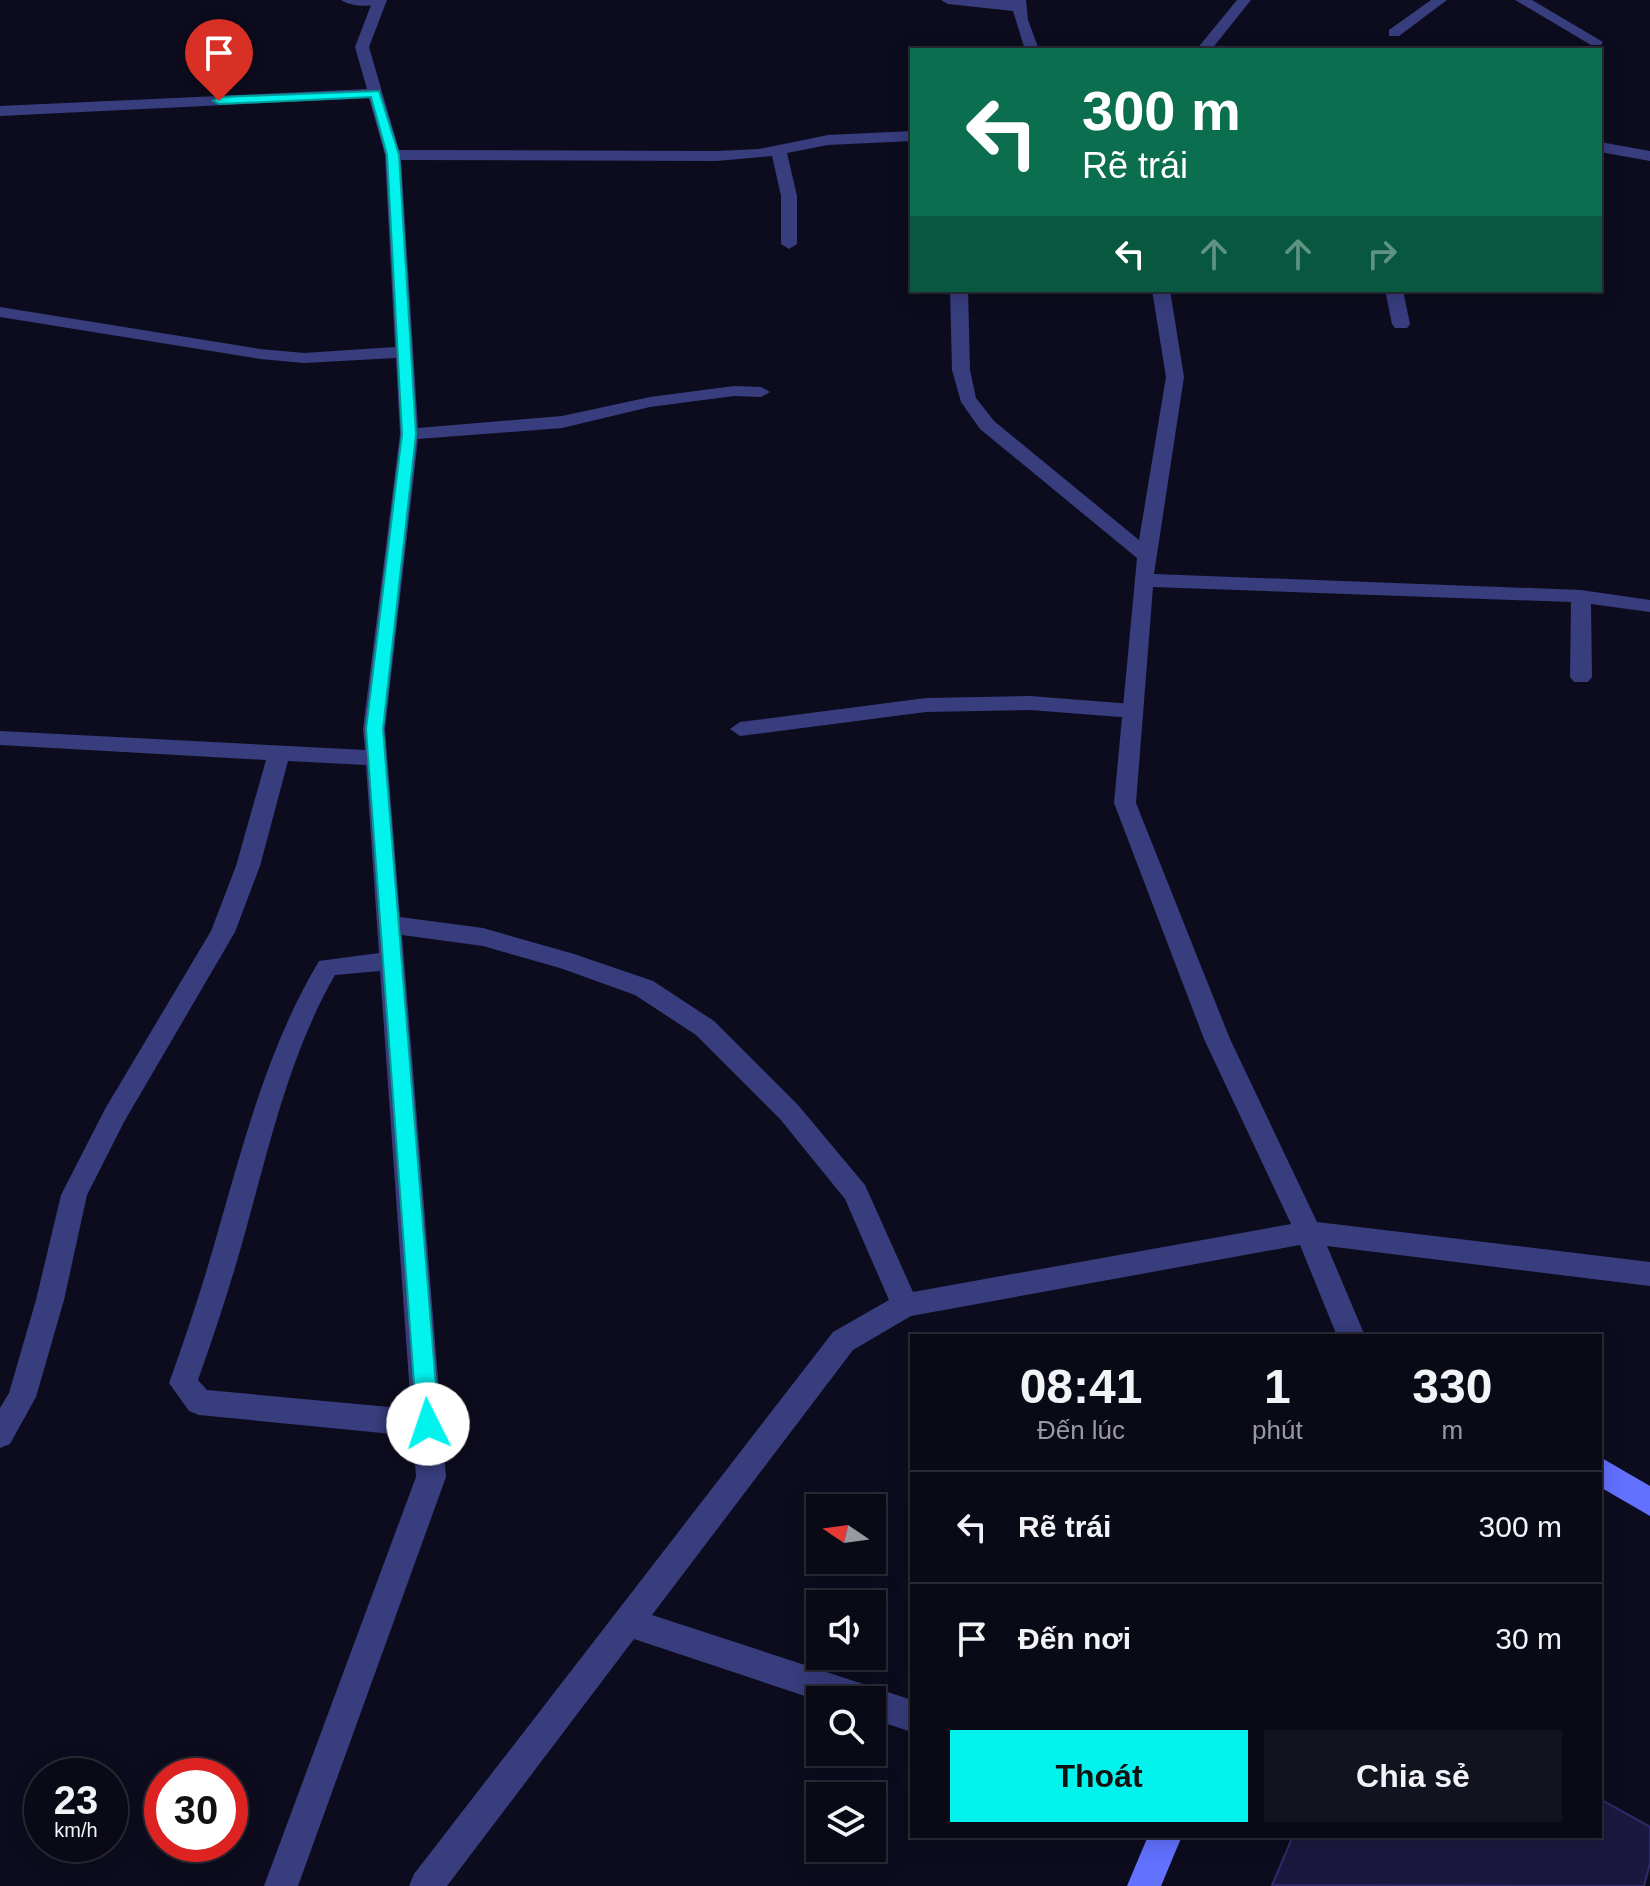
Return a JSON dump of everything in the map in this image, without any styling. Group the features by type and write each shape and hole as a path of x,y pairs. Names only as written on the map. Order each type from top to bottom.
{"street":[{"path":"281,1886 431,1477 374,729 409,434 393,155 362,47 380,0"},
{"path":"948,0 1020,3 1031,48"},
{"path":"1205,48 1244,0"},
{"path":"1394,33 1440,0"},
{"path":"1522,0 1596,42"},
{"path":"0,111 375,93"},
{"path":"393,155 717,156 779,150 828,140 910,136"},
{"path":"1602,147 1650,156"},
{"path":"779,150 789,196 789,244"},
{"path":"959,292 961,370 967,398 987,425 1145,568 1581,596 1650,606"},
{"path":"1161,292 1175,377 1145,568 1125,803 1217,1039 1308,1232 1350,1334"},
{"path":"1394,292 1401,324"},
{"path":"0,312 260,354 304,358 404,352"},
{"path":"409,434 562,422 650,402 734,391 761,392"},
{"path":"1581,596 1581,677"},
{"path":"0,738 377,758"},
{"path":"0,1435 22,1397 50,1300 74,1195 114,1116 223,932 248,866 279,753"},
{"path":"389,924 483,937 565,960 644,988 705,1028 789,1112 856,1193 905,1305"},
{"path":"392,961 328,967 311,993 264,1117 214,1294 183,1383 199,1402 428,1424"},
{"path":"426,1886 843,1341 905,1305 1308,1232 1650,1274"},
{"path":"1602,1472 1650,1502"},
{"path":"627,1622 821,1686"},
{"path":"886,1708 910,1715"},
{"path":"1144,1886 1164,1838"}],"lane":[{"path":"347,0 380,0"},
{"path":"740,729 926,705 1030,703 1133,711"}],"building":[{"path":"1602,1800 1650,1827 1650,1863 1644,1886 1272,1885 1292,1838 1602,1838"}],"route":[{"path":"219,101 375,93 393,155 409,434 374,729 428,1424"}]}
